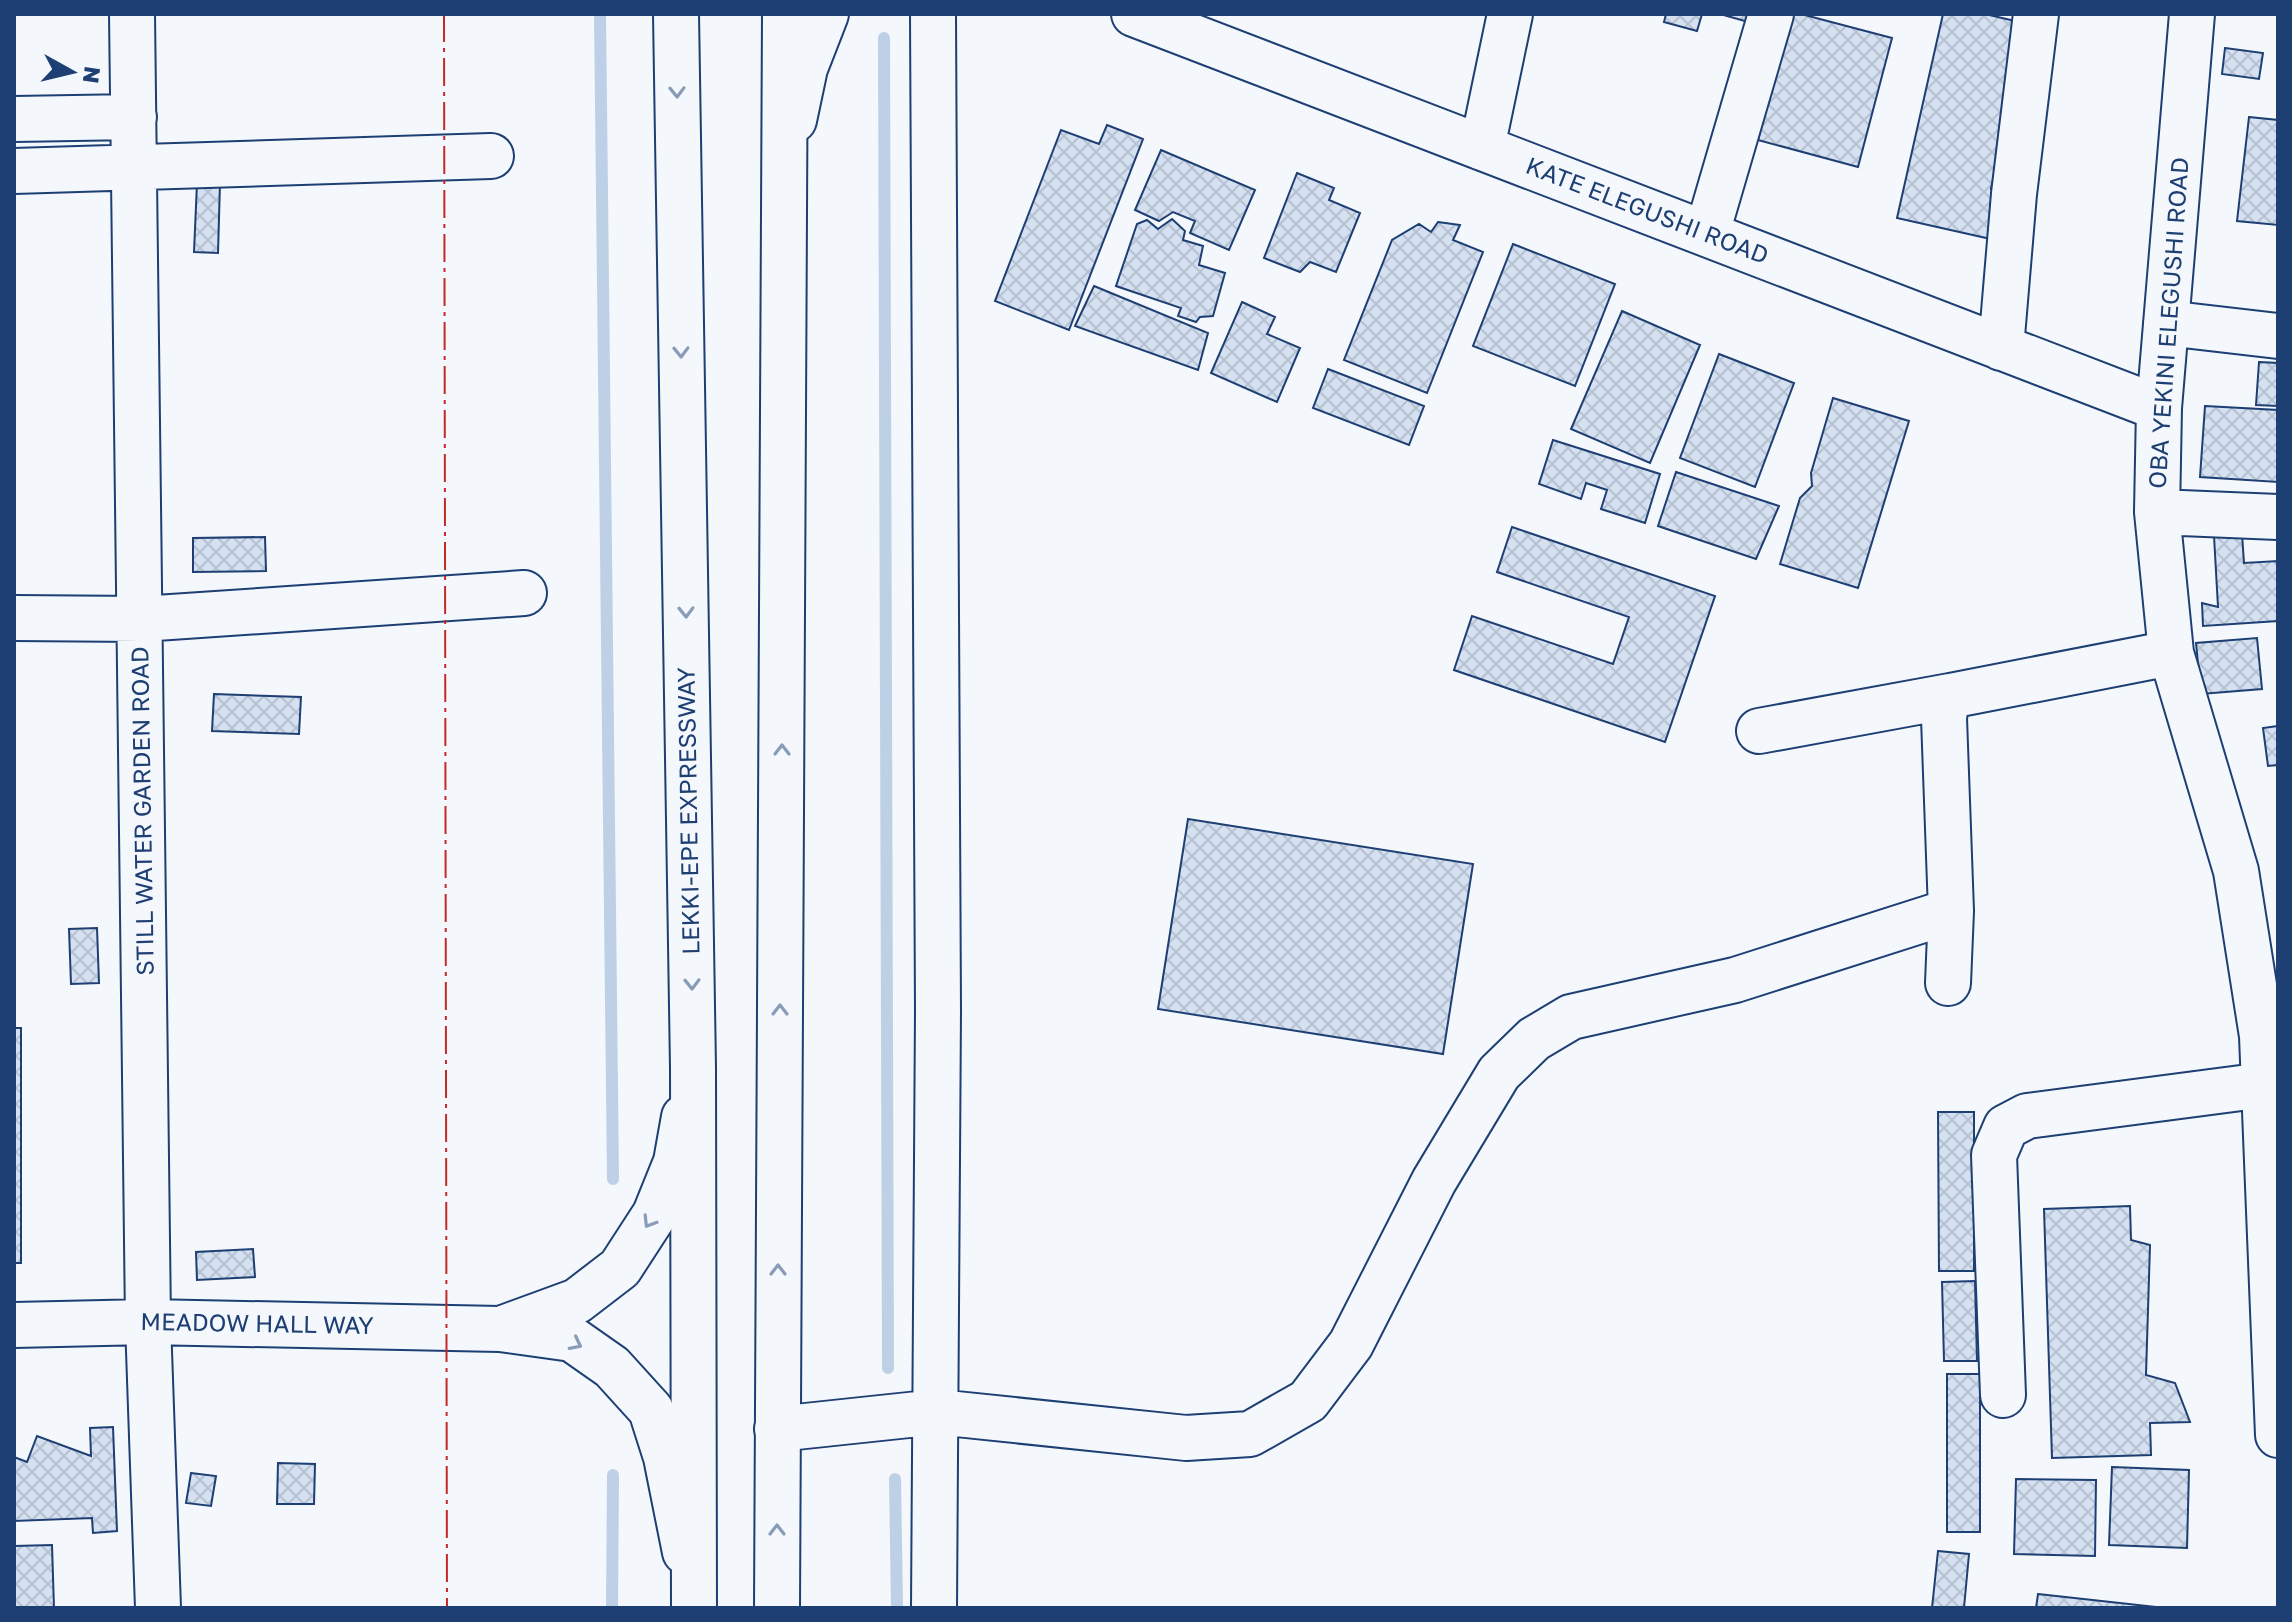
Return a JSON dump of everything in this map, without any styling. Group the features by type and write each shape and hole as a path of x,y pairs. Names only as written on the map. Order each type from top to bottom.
{"main road":[{"name":"STILL WATER GARDEN ROAD","path":"132,14 148,1322 158,1608"},
{"name":"LEKKI-EPE EXPRESSWAY","path":"676,14 693,1068 694,1599"},
{"path":"777,1608 785,14"},
{"path":"786,157 805,68 826,14"},
{"path":"933,14 938,1010 934,1608"},
{"path":"1482,148 1510,14"},
{"path":"1707,233 1771,14"},
{"path":"2001,348 2014,194 2036,14"},
{"name":"OBA YEKINI ELEGUSHI ROAD","path":"2192,14 2159,408 2157,512 2171,653 2236,871 2262,1036 2278,1435"},
{"name":"KATE ELEGUSHI ROAD","path":"1149,17 2159,408"},
{"path":"14,119 134,117"},
{"path":"14,171 491,156"},
{"path":"2166,323 2278,336"},
{"path":"2157,512 2278,517"},
{"path":"14,618 141,619 524,593"},
{"path":"1759,731 2171,653"},
{"path":"1948,983 1951,911 1944,718 1950,696"},
{"path":"777,1429 937,1412 1186,1438 1250,1434 1308,1401 1351,1344 1442,1167 1499,1073 1534,1039 1571,1017 1735,980 1951,911"},
{"path":"500,1329 577,1301 620,1268 655,1214 676,1162 693,1068"},
{"path":"2003,1395 1994,1155 2006,1127 2027,1116 2264,1085"},
{"name":"MEADOW HALL WAY","path":"14,1325 148,1322 500,1329"},
{"path":"500,1329 572,1339 612,1367 651,1410 666,1457 694,1599"}],"building":[{"path":"1666,14 1702,14 1697,31 1664,22"},
{"path":"1720,14 1754,14 1752,23"},
{"path":"1791,14 1892,38 1858,167 1758,140"},
{"path":"1943,14 1985,14 2028,24 1991,189 2014,194 2004,242 1897,218"},
{"path":"2225,48 2263,53 2259,79 2222,74"},
{"path":"2249,117 2278,120 2278,225 2237,221"},
{"path":"1107,125 1143,139 1069,330 995,301 1061,130 1099,144"},
{"path":"1161,150 1255,190 1229,250 1190,233 1195,221 1173,212 1159,221 1135,210"},
{"path":"1297,173 1334,188 1329,200 1360,213 1336,272 1310,262 1300,272 1264,258"},
{"path":"197,183 220,183 218,253 194,252"},
{"path":"1172,219 1185,231 1183,240 1203,246 1199,265 1225,273 1213,316 1200,317 1196,322 1178,316 1181,308 1116,286 1137,224 1147,220 1158,229"},
{"path":"1438,222 1460,225 1453,240 1483,252 1427,393 1344,360 1392,240 1419,224 1431,232"},
{"path":"1513,244 1615,284 1575,386 1473,346"},
{"path":"1094,286 1208,333 1198,370 1075,326"},
{"path":"1242,302 1275,317 1267,334 1300,348 1277,402 1211,373"},
{"path":"1622,311 1700,345 1650,463 1571,429"},
{"path":"1719,354 1794,383 1755,487 1680,458"},
{"path":"2259,362 2278,363 2278,406 2256,405"},
{"path":"1328,369 1424,406 1409,445 1313,408"},
{"path":"1833,398 1909,421 1858,588 1780,564 1800,498 1812,486 1811,473"},
{"path":"2205,406 2278,410 2278,482 2200,477"},
{"path":"1553,440 1660,474 1645,523 1601,509 1607,490 1586,483 1581,499 1539,484"},
{"path":"1676,472 1779,506 1756,559 1658,526"},
{"path":"1512,527 1715,596 1665,742 1454,670 1472,616 1613,664 1629,617 1497,572"},
{"path":"2242,534 2244,563 2278,561 2278,621 2203,626 2202,603 2218,607 2214,536"},
{"path":"265,537 266,571 193,572 193,538"},
{"path":"2257,638 2262,689 2201,694 2196,643"},
{"path":"214,694 301,697 299,734 212,731"},
{"path":"2278,726 2278,765 2268,766 2263,728"},
{"path":"1188,819 1473,864 1443,1054 1158,1009"},
{"path":"97,928 99,983 71,984 69,929"},
{"path":"14,1028 21,1028 21,1263 14,1263"},
{"path":"1938,1112 1974,1112 1974,1271 1939,1271"},
{"path":"2130,1206 2131,1240 2150,1245 2146,1375 2175,1383 2190,1422 2150,1423 2151,1455 2052,1458 2044,1209"},
{"path":"253,1249 255,1277 197,1280 196,1252"},
{"path":"1975,1281 1977,1361 1944,1361 1942,1282"},
{"path":"1947,1374 1980,1374 1980,1532 1947,1532"},
{"path":"113,1427 117,1531 93,1533 92,1518 14,1521 14,1457 27,1462 37,1436 91,1456 90,1428"},
{"path":"278,1463 315,1464 314,1504 277,1504"},
{"path":"2112,1467 2189,1470 2187,1548 2109,1545"},
{"path":"191,1473 216,1476 211,1506 186,1503"},
{"path":"2016,1479 2096,1480 2095,1556 2014,1554"},
{"path":"52,1545 54,1608 14,1608 14,1546"},
{"path":"1938,1551 1969,1554 1964,1608 1932,1608"},
{"path":"2038,1594 2156,1607 2170,1608 2036,1608"}],"waterway":[{"path":"600,14 613,1179"},
{"path":"884,38 888,1368"},
{"path":"612,1608 613,1475"},
{"path":"895,1479 897,1608"}],"power":[{"path":"444,14 447,1608"}]}
